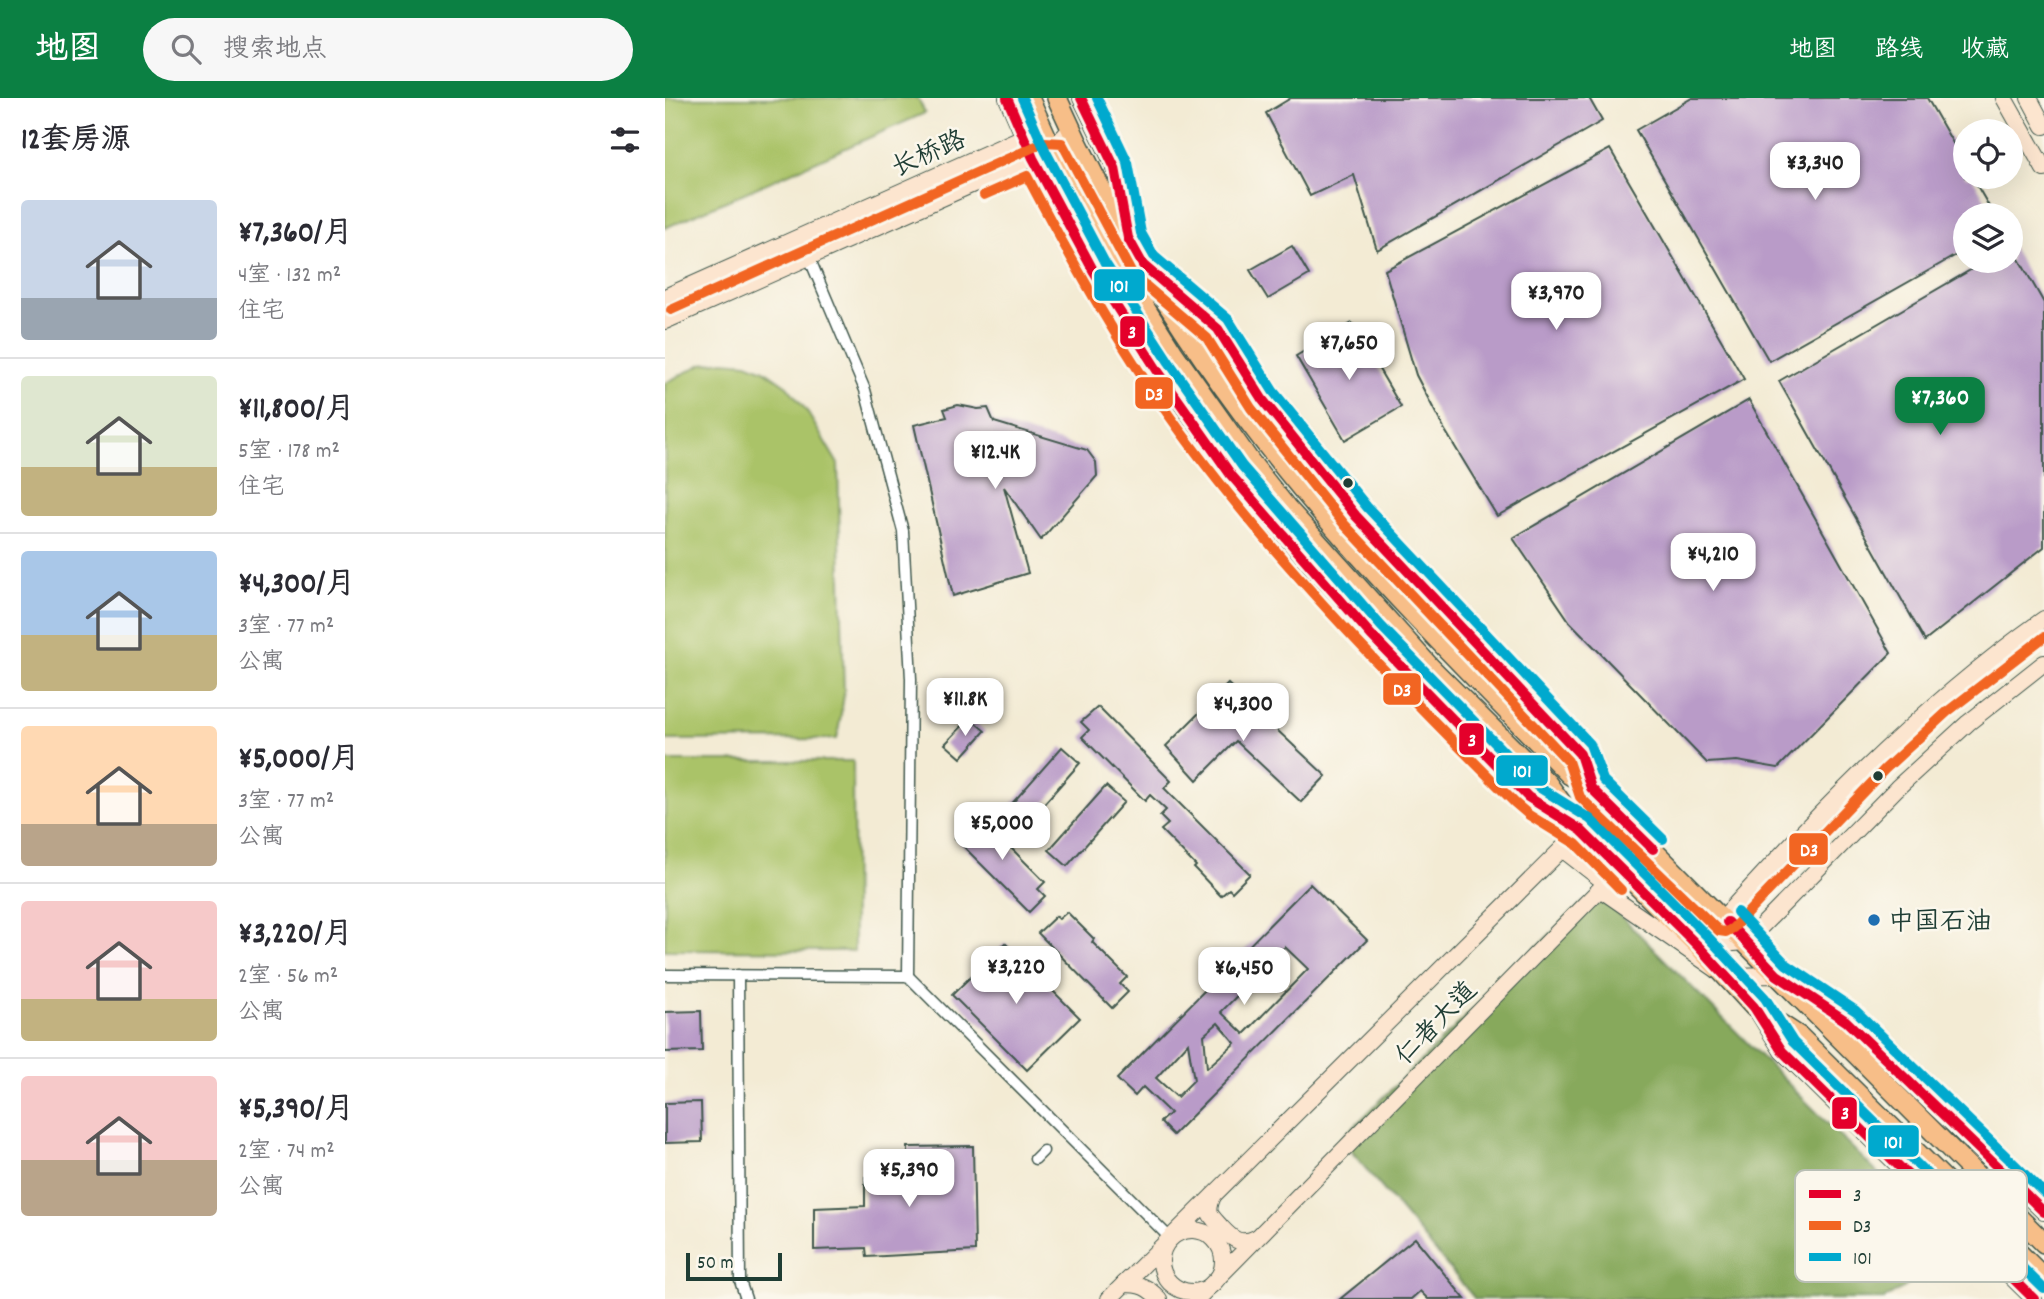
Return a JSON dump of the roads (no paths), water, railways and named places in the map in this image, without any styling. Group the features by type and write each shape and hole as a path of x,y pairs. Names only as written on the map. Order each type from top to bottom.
{"highway":[{"path":"1029,98 1052,149 1121,271 1174,354 1251,463 1431,668 1547,783 1584,834 1698,946 1754,1007 1800,1037 1935,1170"},
{"path":"1057,98 1070,129 1143,265 1232,398 1303,490 1374,571 1570,775 1591,788 1615,811 1971,1170"},
{"path":"1584,834 1615,811"},
{"path":"1800,1037 1819,1018"},
{"path":"2027,1226 2044,1243"},
{"path":"2027,1261 2044,1278"}],"street":[{"path":"1007,98 1033,158 1093,270 1192,422 1231,475 1371,635 1528,797 1584,834"},
{"path":"1081,98 1115,168 1128,238"},
{"path":"2004,98 2044,169"},
{"path":"2029,98 2044,126"},
{"name":"长桥路","path":"665,297 1042,128 1070,129"},
{"name":"长桥路","path":"665,321 1052,149 1070,129"},
{"path":"800,236 865,390 903,531 911,679 908,976"},
{"path":"1143,265 1217,329 1262,399 1356,516 1580,754 1591,788"},
{"path":"1698,946 1875,759 1938,701 2044,619"},
{"path":"1698,946 1746,942 1896,788 1968,723 2044,663"},
{"name":"仁者大道","path":"1109,1299 1562,849 1584,834"},
{"path":"1562,849 1726,976 1777,975 1846,1021 2000,1170"},
{"name":"仁者大道","path":"1198,1299 1599,889 1726,976"},
{"path":"665,975 908,976 1170,1238"},
{"path":"738,975 740,1282 746,1299"},
{"path":"1754,1007 1782,1051 1903,1170"},
{"path":"1213,1196 1209,1206 1210,1214 1230,1237 1240,1242 1249,1242 1259,1237"},
{"path":"2027,1196 2044,1212"},
{"path":"1184,1230 1199,1230 1218,1243 1223,1265 1221,1273 1211,1285 1199,1291 1185,1291 1168,1281 1161,1259 1162,1251 1170,1238 1184,1230"},
{"path":"2017,1282 2034,1299"},
{"path":"1124,1284 1147,1287 1159,1299"}],"place":[{"name":"中国石油","path":"1874,920"}]}
